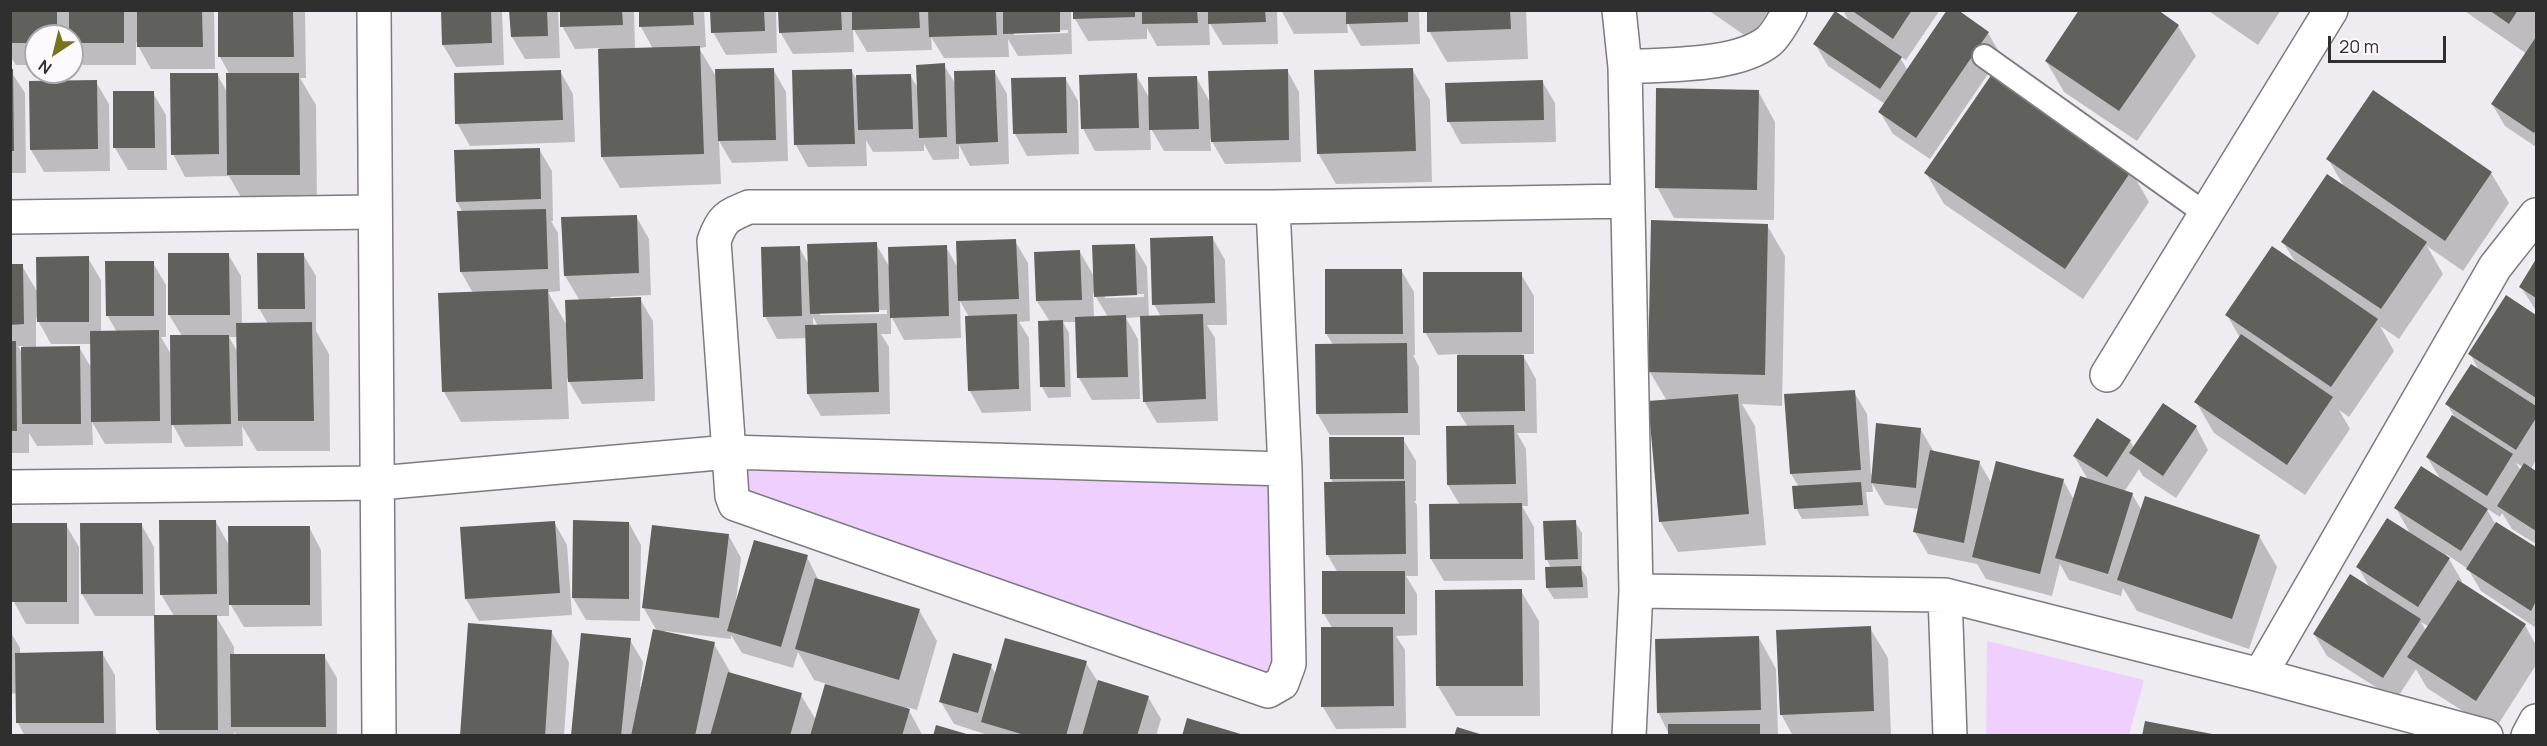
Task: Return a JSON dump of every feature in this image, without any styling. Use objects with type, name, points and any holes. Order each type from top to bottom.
[{"type":"street","points":[[374,10],[379,735]]},
{"type":"street","points":[[1619,10],[1626,67],[1636,591],[1629,735]]},
{"type":"street","points":[[1626,67],[1716,60],[1746,53],[1770,40],[1790,10]]},
{"type":"street","points":[[2107,375],[2331,10]]},
{"type":"street","points":[[1273,207],[1286,469],[1289,664],[1282,682],[1268,691],[735,504],[732,496],[714,241],[720,224],[729,215],[749,207],[1273,207],[1627,201]]},
{"type":"street","points":[[10,217],[374,212]]},
{"type":"street","points":[[2260,675],[2495,267],[2536,215]]},
{"type":"street","points":[[10,488],[379,483],[729,453],[1286,469]]},
{"type":"street","points":[[1636,591],[1945,595],[2486,735]]},
{"type":"street","points":[[1945,595],[1950,735]]},
{"type":"street","points":[[2528,735],[2536,721]]},
{"type":"lane","points":[[1984,56],[2206,214]]},
{"type":"shaded area","points":[[733,454],[1276,477],[1274,683],[735,492]]},
{"type":"shaded area","points":[[1987,641],[2144,680],[2129,735],[1986,735]]},
{"type":"building","points":[[10,10],[57,10],[57,24],[24,24],[24,43],[10,43]]},
{"type":"building","points":[[69,10],[124,10],[124,43],[84,43],[84,24],[69,24]]},
{"type":"building","points":[[137,10],[202,10],[203,47],[137,47]]},
{"type":"building","points":[[218,10],[293,10],[294,57],[218,57]]},
{"type":"building","points":[[441,10],[491,10],[492,43],[442,45]]},
{"type":"building","points":[[509,10],[547,10],[548,36],[511,37]]},
{"type":"building","points":[[560,10],[622,10],[623,25],[560,27]]},
{"type":"building","points":[[639,10],[693,10],[694,25],[639,27]]},
{"type":"building","points":[[710,10],[764,10],[765,31],[711,33]]},
{"type":"building","points":[[778,10],[841,10],[842,30],[779,33]]},
{"type":"building","points":[[852,10],[919,10],[920,28],[852,30]]},
{"type":"building","points":[[928,10],[996,10],[997,35],[929,37]]},
{"type":"building","points":[[1003,10],[1060,10],[1060,32],[1003,34]]},
{"type":"building","points":[[1073,10],[1135,10],[1135,17],[1073,19]]},
{"type":"building","points":[[1142,10],[1197,10],[1198,23],[1142,24]]},
{"type":"building","points":[[1208,10],[1265,10],[1266,22],[1208,24]]},
{"type":"building","points":[[1346,10],[1408,10],[1408,22],[1346,24]]},
{"type":"building","points":[[1427,10],[1510,10],[1511,29],[1427,32]]},
{"type":"building","points":[[1851,10],[1912,10],[1893,39]]},
{"type":"building","points":[[1947,10],[1958,10],[1989,32],[1916,138],[1878,112]]},
{"type":"building","points":[[2079,10],[2158,10],[2179,25],[2119,111],[2045,61]]},
{"type":"building","points":[[2489,10],[2518,10],[2509,24]]},
{"type":"building","points":[[1835,11],[1902,57],[1880,89],[1813,44]]},
{"type":"building","points":[[2536,37],[2536,130],[2534,133],[2491,104]]},
{"type":"building","points":[[700,46],[704,154],[601,157],[598,49]]},
{"type":"building","points":[[945,63],[947,137],[919,138],[916,65]]},
{"type":"building","points":[[774,68],[776,140],[718,141],[715,69]]},
{"type":"building","points":[[1413,68],[1416,151],[1317,154],[1314,70]]},
{"type":"building","points":[[10,69],[13,69],[14,151],[10,151]]},
{"type":"building","points":[[852,69],[855,144],[794,145],[792,70]]},
{"type":"building","points":[[1288,69],[1289,140],[1211,142],[1208,71]]},
{"type":"building","points":[[561,70],[563,120],[455,124],[454,73]]},
{"type":"building","points":[[995,70],[998,142],[956,144],[954,71]]},
{"type":"building","points":[[170,73],[218,73],[219,154],[171,155]]},
{"type":"building","points":[[226,73],[299,73],[300,175],[227,175]]},
{"type":"building","points":[[1137,73],[1139,128],[1081,129],[1079,75]]},
{"type":"building","points":[[911,74],[913,129],[858,130],[856,75]]},
{"type":"building","points":[[1992,74],[2132,170],[2065,269],[1924,173]]},
{"type":"building","points":[[1197,76],[1199,129],[1149,130],[1148,77]]},
{"type":"building","points":[[1066,77],[1067,133],[1013,134],[1011,78]]},
{"type":"building","points":[[84,80],[97,80],[98,149],[30,150],[29,84],[84,84]]},
{"type":"building","points":[[1543,80],[1544,120],[1447,122],[1445,83]]},
{"type":"building","points":[[1656,88],[1759,90],[1757,190],[1655,188]]},
{"type":"building","points":[[2373,90],[2492,172],[2445,241],[2326,159]]},
{"type":"building","points":[[113,91],[154,91],[155,148],[113,148]]},
{"type":"building","points":[[540,148],[541,199],[456,202],[454,150]]},
{"type":"building","points":[[2327,174],[2427,242],[2381,309],[2281,242]]},
{"type":"building","points":[[546,209],[548,269],[460,272],[457,211]]},
{"type":"building","points":[[637,215],[639,273],[564,276],[561,217]]},
{"type":"building","points":[[1651,220],[1768,224],[1765,375],[1648,372]]},
{"type":"building","points":[[1213,236],[1215,303],[1152,305],[1150,238]]},
{"type":"building","points":[[1016,239],[1019,299],[958,301],[956,241]]},
{"type":"building","points":[[877,242],[879,312],[810,314],[807,244]]},
{"type":"building","points":[[1135,244],[1137,295],[1094,297],[1092,245]]},
{"type":"building","points":[[947,245],[949,316],[890,318],[888,247]]},
{"type":"building","points":[[800,246],[802,316],[763,317],[761,247]]},
{"type":"building","points":[[2272,246],[2378,319],[2331,387],[2225,315]]},
{"type":"building","points":[[1080,250],[1082,300],[1036,301],[1034,252]]},
{"type":"building","points":[[168,253],[229,253],[230,315],[168,315]]},
{"type":"building","points":[[257,253],[304,253],[305,309],[258,309]]},
{"type":"building","points":[[89,256],[89,322],[37,322],[36,257]]},
{"type":"building","points":[[2536,259],[2536,298],[2519,287]]},
{"type":"building","points":[[105,261],[154,261],[154,316],[106,316]]},
{"type":"building","points":[[10,264],[23,264],[24,324],[10,325]]},
{"type":"building","points":[[1325,269],[1402,269],[1403,334],[1325,334]]},
{"type":"building","points":[[1423,272],[1522,272],[1522,332],[1423,333]]},
{"type":"building","points":[[548,289],[552,389],[442,392],[438,293]]},
{"type":"building","points":[[2506,295],[2536,315],[2536,398],[2468,354]]},
{"type":"building","points":[[641,297],[643,379],[568,382],[565,300]]},
{"type":"building","points":[[1017,314],[1019,389],[968,391],[965,316]]},
{"type":"building","points":[[1203,314],[1206,399],[1143,402],[1140,316]]},
{"type":"building","points":[[1126,315],[1128,377],[1077,378],[1075,317]]},
{"type":"building","points":[[1063,320],[1065,387],[1040,387],[1038,321]]},
{"type":"building","points":[[312,322],[314,421],[238,421],[236,323]]},
{"type":"building","points":[[877,323],[879,392],[807,394],[805,325]]},
{"type":"building","points":[[159,330],[160,421],[91,422],[90,331]]},
{"type":"building","points":[[2241,334],[2333,397],[2287,465],[2194,402]]},
{"type":"building","points":[[170,335],[229,335],[231,424],[171,425]]},
{"type":"building","points":[[10,341],[16,341],[17,431],[10,431]]},
{"type":"building","points":[[1407,343],[1408,413],[1316,414],[1315,344]]},
{"type":"building","points":[[80,346],[81,424],[22,424],[21,347]]},
{"type":"building","points":[[1457,355],[1524,355],[1525,411],[1457,412]]},
{"type":"building","points":[[2471,364],[2536,406],[2536,418],[2516,450],[2445,404]]},
{"type":"building","points":[[1855,390],[1861,470],[1790,474],[1784,394]]},
{"type":"building","points":[[1738,394],[1749,514],[1659,522],[1648,401]]},
{"type":"building","points":[[2163,403],[2197,426],[2163,476],[2129,453]]},
{"type":"building","points":[[2452,415],[2513,454],[2487,496],[2426,457]]},
{"type":"building","points":[[2097,418],[2131,440],[2107,477],[2073,456]]},
{"type":"building","points":[[1876,423],[1921,428],[1916,488],[1871,483]]},
{"type":"building","points":[[1514,425],[1516,484],[1447,485],[1446,426]]},
{"type":"building","points":[[1329,437],[1404,437],[1404,479],[1330,479]]},
{"type":"building","points":[[1930,450],[1980,461],[1964,543],[1913,532]]},
{"type":"building","points":[[1996,461],[2064,479],[2040,574],[1972,557]]},
{"type":"building","points":[[2524,463],[2536,471],[2536,531],[2497,506]]},
{"type":"building","points":[[2421,466],[2488,509],[2461,551],[2394,508]]},
{"type":"building","points":[[2080,476],[2133,493],[2108,574],[2055,558]]},
{"type":"building","points":[[1405,481],[1406,554],[1326,555],[1324,482]]},
{"type":"building","points":[[1861,482],[1863,505],[1794,509],[1792,486]]},
{"type":"building","points":[[2145,496],[2260,535],[2232,619],[2117,580]]},
{"type":"building","points":[[1522,503],[1523,559],[1430,559],[1429,504]]},
{"type":"building","points":[[2387,518],[2450,558],[2418,607],[2356,567]]},
{"type":"building","points":[[159,520],[216,520],[217,594],[160,595]]},
{"type":"building","points":[[573,520],[629,522],[629,599],[572,598]]},
{"type":"building","points":[[1576,520],[1578,559],[1545,560],[1543,521]]},
{"type":"building","points":[[555,521],[560,593],[465,599],[460,527]]},
{"type":"building","points":[[2496,522],[2536,547],[2536,601],[2531,611],[2466,569]]},
{"type":"building","points":[[11,523],[67,523],[67,602],[12,602]]},
{"type":"building","points":[[80,523],[142,523],[143,594],[81,594]]},
{"type":"building","points":[[652,525],[729,534],[719,618],[642,608]]},
{"type":"building","points":[[228,526],[310,526],[310,605],[229,605]]},
{"type":"building","points":[[754,540],[808,555],[781,647],[727,631]]},
{"type":"building","points":[[1581,566],[1583,587],[1546,588],[1545,567]]},
{"type":"building","points":[[1322,571],[1405,571],[1405,614],[1322,614]]},
{"type":"building","points":[[2350,574],[2421,619],[2383,678],[2313,634]]},
{"type":"building","points":[[815,578],[920,609],[899,680],[795,649]]},
{"type":"building","points":[[2458,580],[2526,624],[2476,701],[2407,657]]},
{"type":"building","points":[[1522,589],[1523,686],[1436,686],[1435,590]]},
{"type":"building","points":[[154,615],[217,615],[218,730],[156,730]]},
{"type":"building","points":[[468,623],[552,630],[545,736],[460,736]]},
{"type":"building","points":[[1871,626],[1874,711],[1780,715],[1776,630]]},
{"type":"building","points":[[1321,627],[1393,627],[1394,706],[1321,707]]},
{"type":"building","points":[[653,629],[715,642],[695,736],[631,736]]},
{"type":"building","points":[[581,633],[631,638],[621,736],[571,735]]},
{"type":"building","points":[[1759,636],[1761,710],[1657,713],[1655,639]]},
{"type":"building","points":[[1005,638],[1087,661],[1066,736],[1028,736],[981,722]]},
{"type":"building","points":[[103,651],[104,723],[16,723],[15,653]]},
{"type":"building","points":[[953,653],[992,664],[978,713],[939,702]]},
{"type":"building","points":[[230,654],[325,654],[326,727],[231,727]]},
{"type":"building","points":[[728,672],[802,693],[790,736],[710,736]]},
{"type":"building","points":[[1098,680],[1149,696],[1137,736],[1082,736]]},
{"type":"building","points":[[825,684],[910,709],[902,736],[810,736]]},
{"type":"building","points":[[1187,718],[1244,735],[1244,736],[1182,736]]},
{"type":"building","points":[[2145,721],[2212,734],[2212,736],[2142,736]]},
{"type":"building","points":[[1668,724],[1760,724],[1760,736],[1668,736]]},
{"type":"building","points":[[936,725],[970,735],[970,736],[933,736]]},
{"type":"building","points":[[1457,727],[1483,735],[1483,736],[1454,736]]}]
